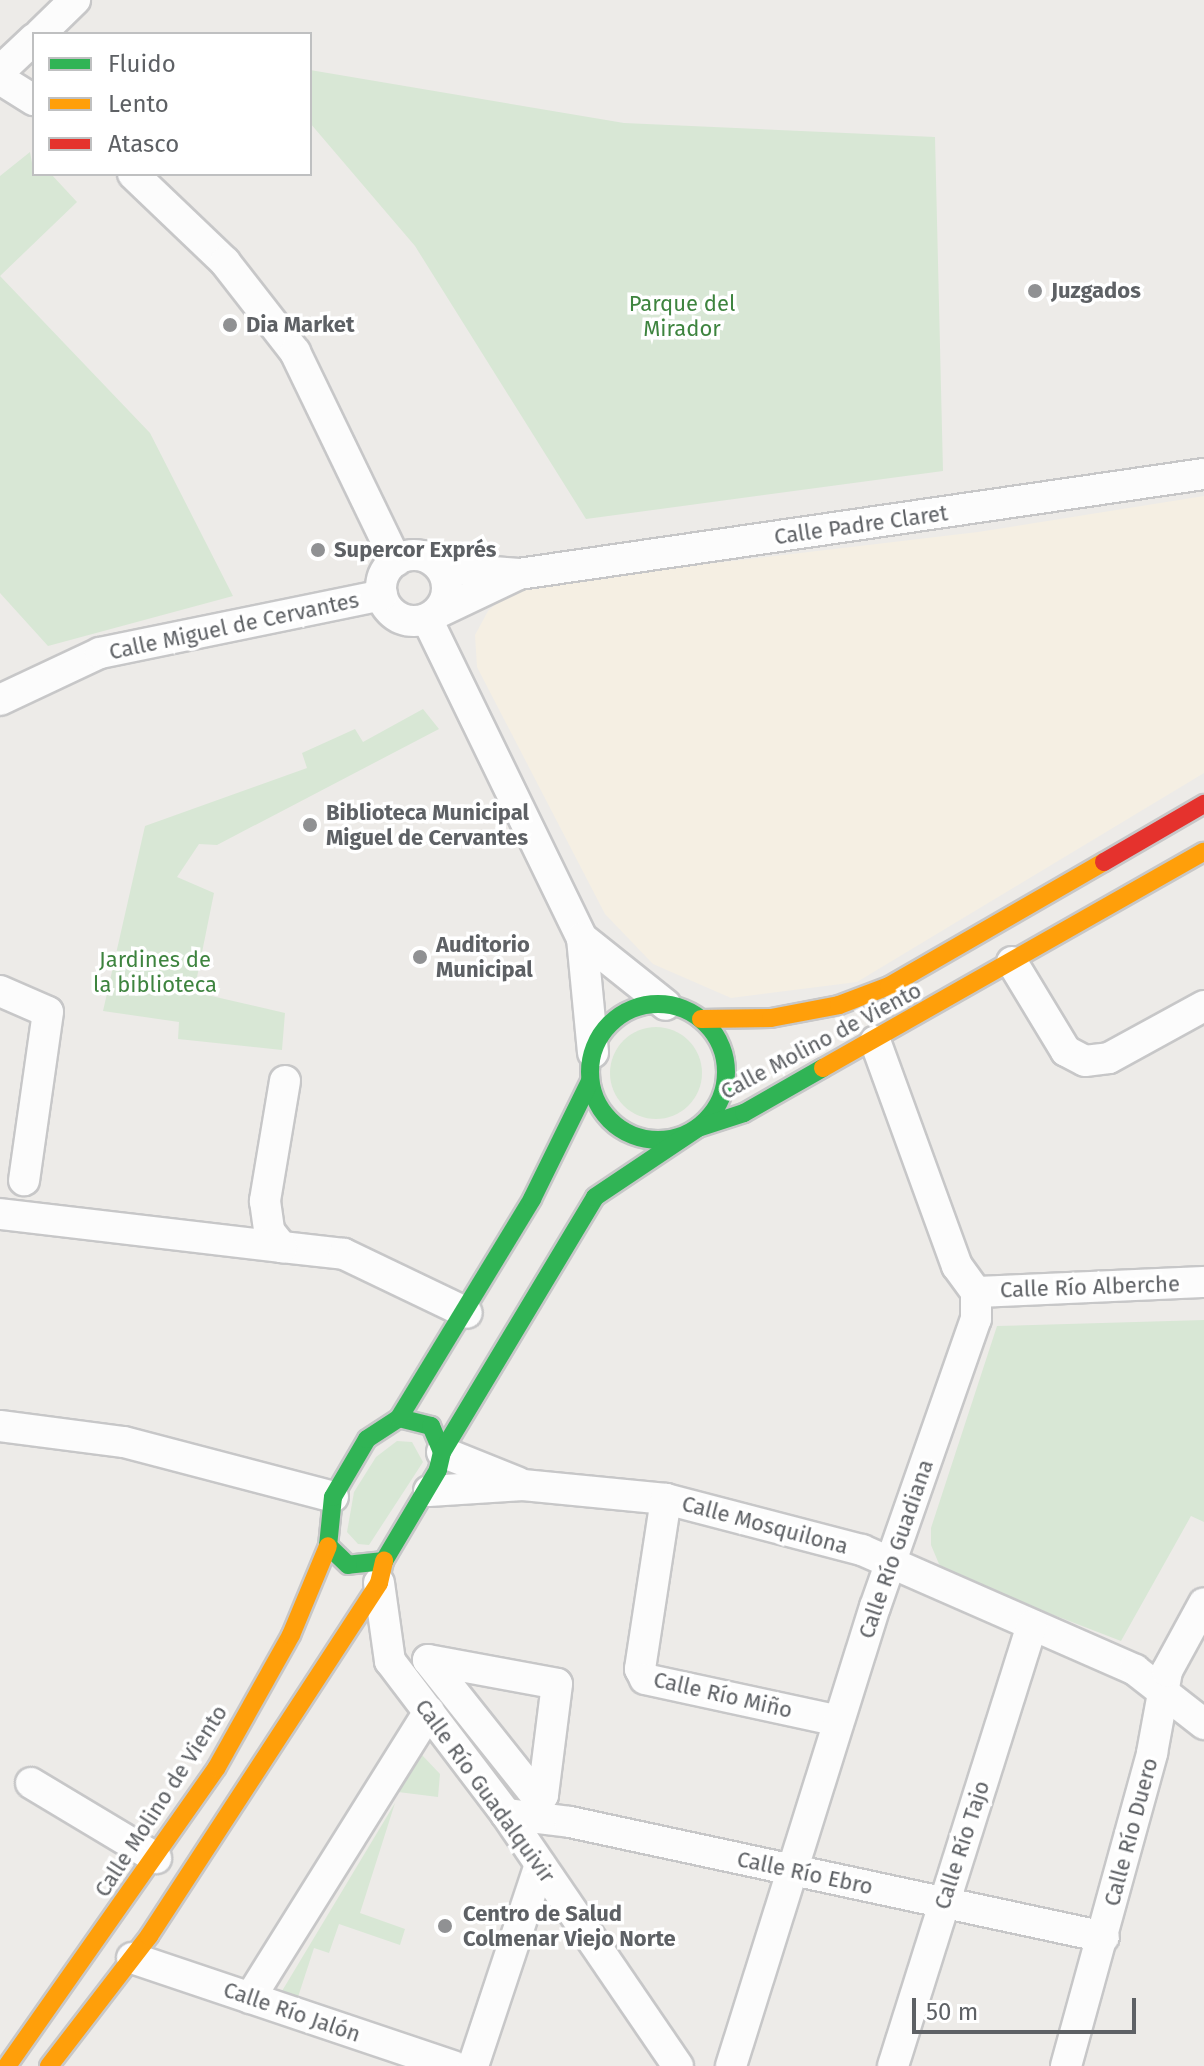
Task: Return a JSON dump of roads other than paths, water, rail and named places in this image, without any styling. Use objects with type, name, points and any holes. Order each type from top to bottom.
[{"type":"main road","name":"Calle Molino de Viento","points":[[701,1019],[771,1018],[839,1005],[889,986],[1204,804]]},
{"type":"main road","name":"Calle Molino de Viento","points":[[382,1572],[429,1491],[442,1452],[595,1197],[698,1128],[744,1113],[1204,852]]},
{"type":"main road","points":[[333,1497],[367,1439],[399,1418],[467,1313],[532,1199],[592,1066],[601,1035],[629,1011],[666,1005],[701,1019],[713,1032],[726,1065],[721,1100],[698,1128],[661,1141],[622,1130],[596,1100],[592,1066]]},
{"type":"main road","points":[[399,1418],[423,1420],[438,1436],[442,1452]]},
{"type":"main road","name":"Calle Molino de Viento","points":[[7,2066],[217,1767],[291,1635],[328,1546],[333,1497]]},
{"type":"main road","points":[[57,2064],[132,1958],[382,1572],[348,1565],[328,1546]]},
{"type":"street","points":[[42,32],[75,0]]},
{"type":"street","points":[[0,71],[32,41]]},
{"type":"street","points":[[0,79],[32,99]]},
{"type":"street","points":[[135,176],[225,262],[295,352],[396,561]]},
{"type":"street","name":"Calle Padre Claret","points":[[441,568],[519,574],[1204,474]]},
{"type":"street","points":[[411,555],[441,568],[447,591],[432,616],[399,618],[382,595],[382,582],[396,561],[411,555]]},
{"type":"street","name":"Calle Padre Claret","points":[[432,616],[519,574]]},
{"type":"street","name":"Calle Miguel de Cervantes","points":[[0,700],[100,653],[382,595]]},
{"type":"street","points":[[432,616],[582,938],[592,1066]]},
{"type":"street","points":[[582,938],[666,1005]]},
{"type":"street","points":[[1012,962],[1066,1051],[1085,1061],[1109,1058],[1204,1006]]},
{"type":"street","points":[[0,991],[48,1012],[24,1180]]},
{"type":"street","points":[[875,1041],[957,1266],[976,1292]]},
{"type":"street","points":[[282,1247],[269,1231],[265,1201],[285,1081]]},
{"type":"street","points":[[0,1214],[344,1254],[467,1313]]},
{"type":"street","name":"Calle Río Alberche","points":[[976,1292],[1204,1282]]},
{"type":"street","name":"Calle Río Guadiana","points":[[731,2066],[839,1721],[976,1319],[976,1292]]},
{"type":"street","points":[[0,1426],[124,1442],[333,1497]]},
{"type":"street","name":"Calle Mosquilona","points":[[442,1452],[523,1485]]},
{"type":"street","name":"Calle Mosquilona","points":[[429,1491],[523,1485],[666,1499],[862,1550],[1135,1670],[1165,1698],[1204,1724]]},
{"type":"street","name":"Calle Río Miño","points":[[666,1499],[640,1669],[645,1679],[839,1721]]},
{"type":"street","name":"Calle Río Guadalquivir","points":[[382,1572],[390,1661],[506,1814],[665,2059]]},
{"type":"street","name":"Calle Río Duero","points":[[1066,2066],[1104,1937],[1165,1698],[1167,1671],[1204,1603]]},
{"type":"street","name":"Calle Río Tajo","points":[[893,2066],[1032,1625]]},
{"type":"street","points":[[428,1660],[543,1681],[557,1684],[543,1795],[537,1797],[428,1660]]},
{"type":"street","points":[[250,1998],[429,1711]]},
{"type":"street","points":[[31,1783],[156,1858]]},
{"type":"street","name":"Calle Río Ebro","points":[[506,1814],[570,1822],[1104,1937]]},
{"type":"street","points":[[473,2066],[540,1865]]},
{"type":"street","name":"Calle Río Jalón","points":[[132,1958],[453,2066]]},
{"type":"place","name":"Juzgados","points":[[1035,291]]},
{"type":"place","name":"Dia Market","points":[[230,325]]},
{"type":"place","name":"Supercor Exprés","points":[[318,550]]},
{"type":"place","name":"Biblioteca Municipal Miguel de Cervantes","points":[[310,825]]},
{"type":"place","name":"Auditorio Municipal","points":[[420,957]]},
{"type":"place","name":"Centro de Salud Colmenar Viejo Norte","points":[[445,1926]]},
{"type":"park label","name":"Parque del Mirador","points":[[682,316]]},
{"type":"park label","name":"Jardines de la biblioteca","points":[[155,972]]}]
